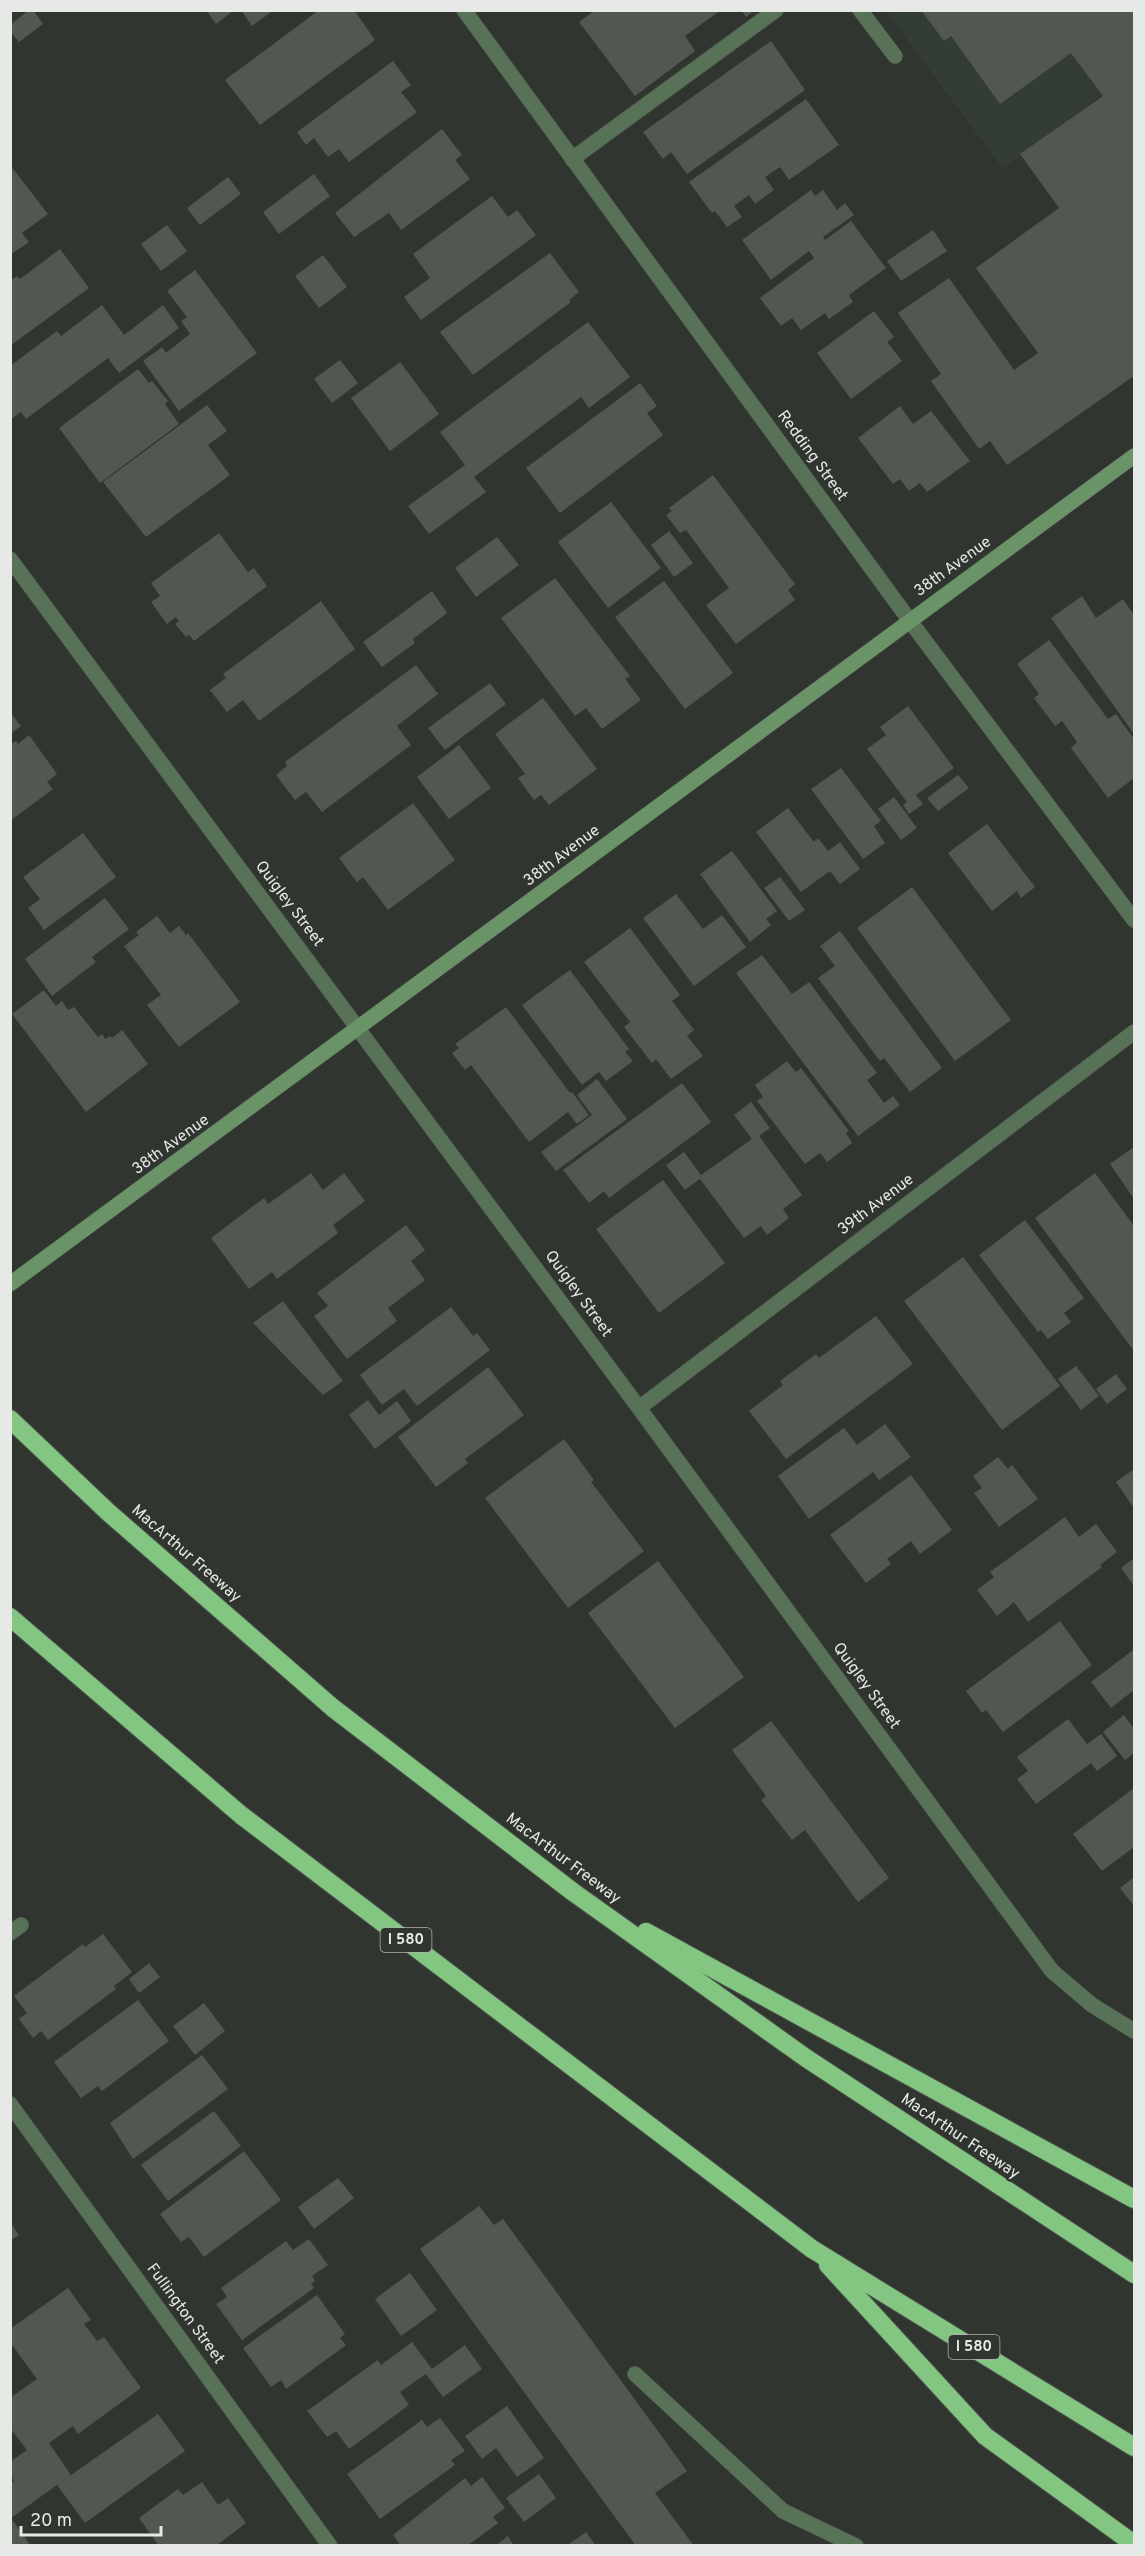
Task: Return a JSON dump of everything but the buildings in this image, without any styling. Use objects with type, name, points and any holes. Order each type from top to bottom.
[{"type":"highway","name":"MacArthur Freeway","points":[[10,1419],[108,1512],[333,1708],[573,1892],[806,2058],[1134,2274]]},
{"type":"highway","name":"I 580","points":[[10,1617],[241,1815],[813,2249],[1134,2447]]},
{"type":"highway","points":[[573,1892],[1134,2199]]},
{"type":"highway","points":[[813,2249],[985,2436],[1134,2544]]},
{"type":"street","name":"Redding Street","points":[[464,10],[910,621],[1134,920]]},
{"type":"street","points":[[572,159],[776,10]]},
{"type":"street","points":[[860,10],[895,56]]},
{"type":"street","name":"38th Avenue","points":[[10,1284],[360,1029],[1134,456]]},
{"type":"street","name":"Quigley Street","points":[[10,559],[360,1029],[1052,1971],[1092,2005],[1134,2031]]},
{"type":"street","name":"39th Avenue","points":[[639,1408],[1134,1032]]},
{"type":"street","name":"Fullington Street","points":[[10,2104],[330,2546]]},
{"type":"street","points":[[635,2374],[783,2511],[856,2546]]},
{"type":"shaded area","points":[[886,11],[1134,11],[1134,71],[1003,169]]}]
